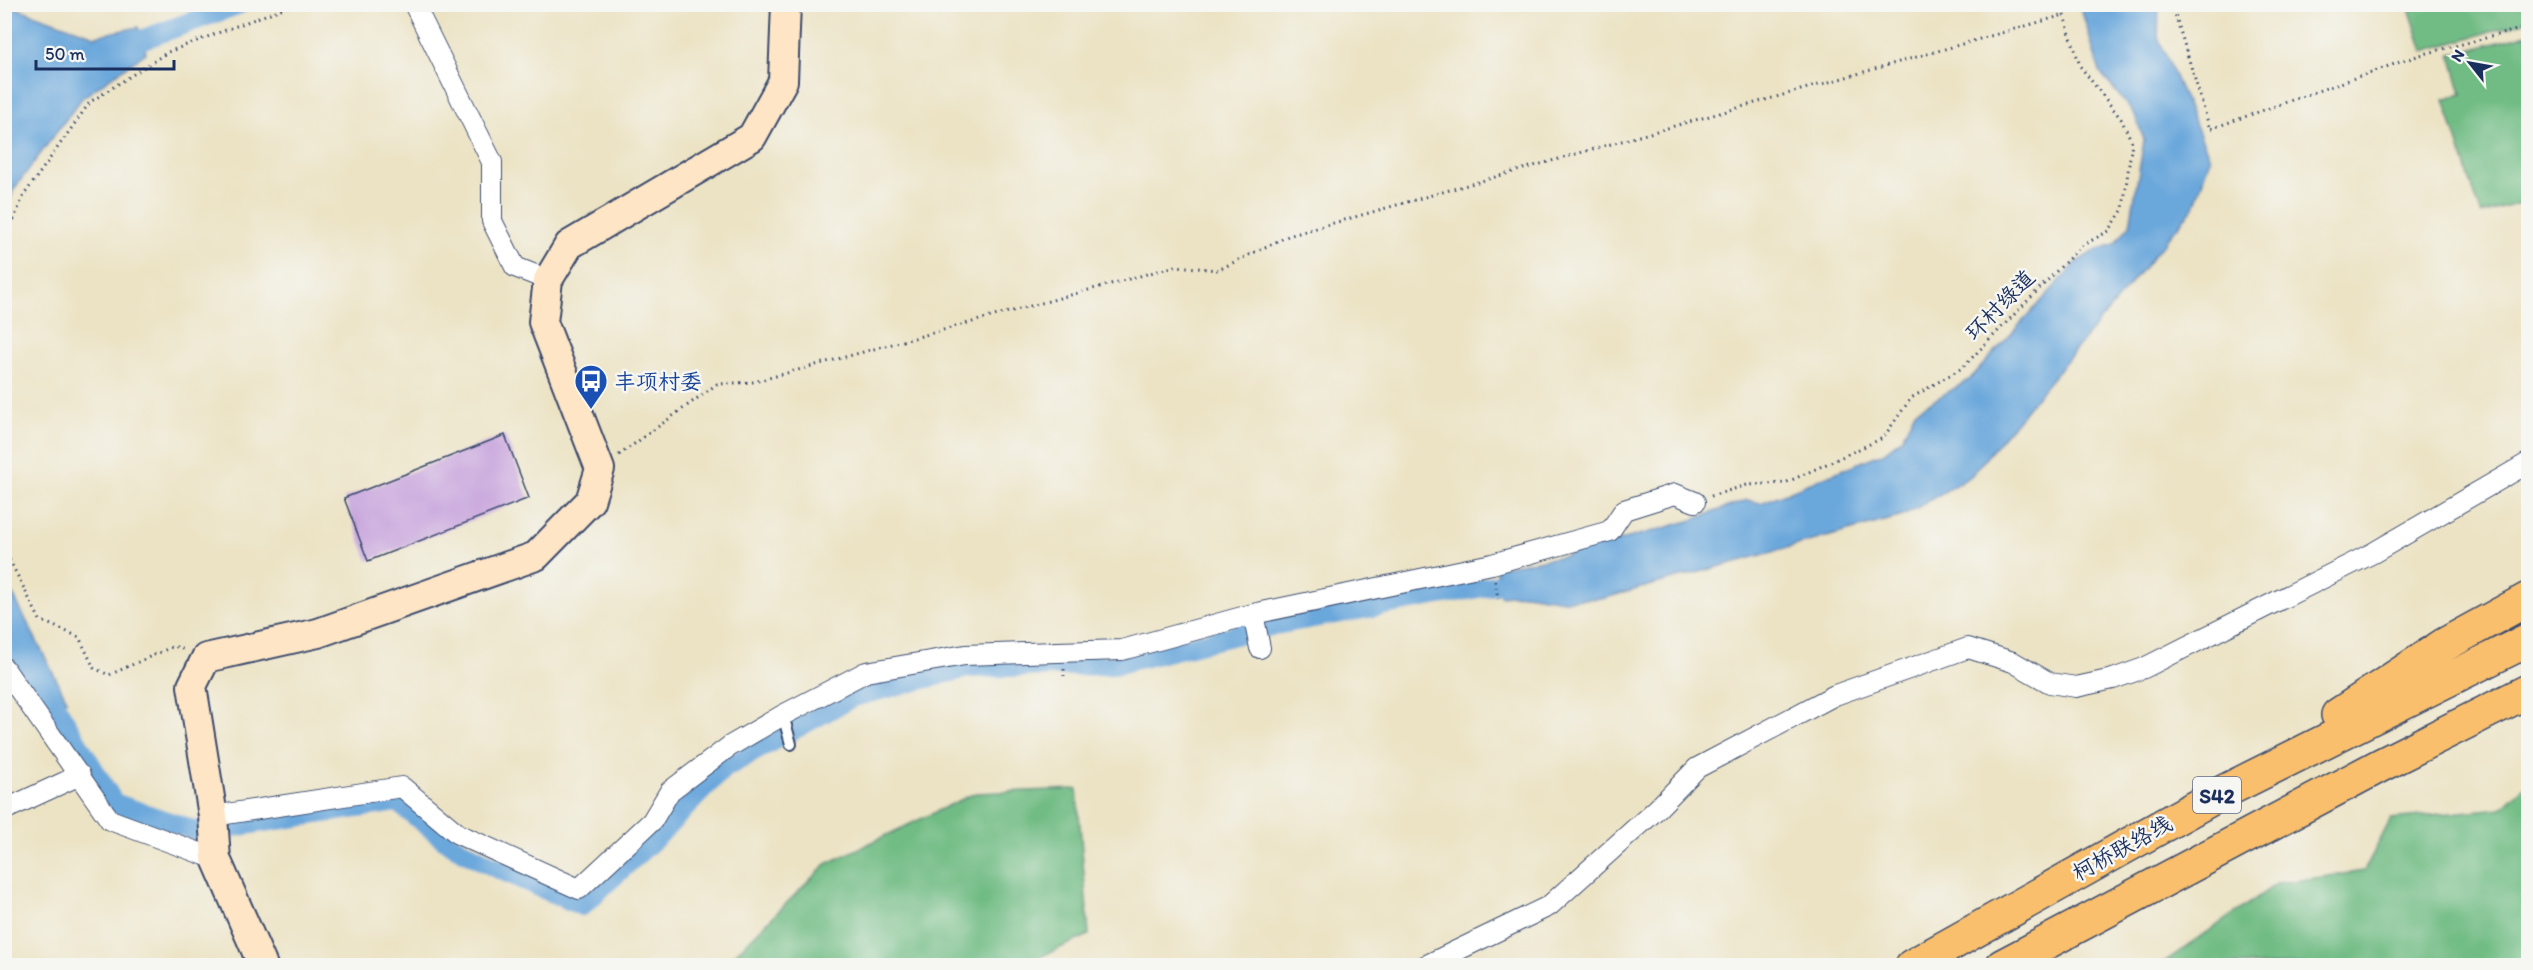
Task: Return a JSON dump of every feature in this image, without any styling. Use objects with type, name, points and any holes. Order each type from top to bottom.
[{"type":"highway","points":[[2221,793],[2444,645],[2529,599]]},
{"type":"highway","name":"柯桥联络线","points":[[1912,966],[2221,793],[2529,640]]},
{"type":"highway","name":"柯桥联络线","points":[[2002,966],[2381,765],[2529,691]]},
{"type":"highway","points":[[2381,765],[2529,709]]},
{"type":"street","points":[[414,4],[492,162],[492,221],[515,267],[548,280]]},
{"type":"street","points":[[263,966],[216,860],[213,816],[192,686],[206,658],[318,633],[536,556],[590,501],[600,469],[543,322],[548,280],[569,246],[752,137],[783,81],[786,4]]},
{"type":"street","points":[[1425,966],[1548,906],[1657,809],[1697,768],[1835,695],[1968,648],[2013,662],[2050,683],[2076,687],[2113,679],[2144,668],[2373,553],[2529,463]]},
{"type":"street","points":[[213,816],[402,787],[458,834],[579,889],[652,821],[669,791],[730,747],[783,715],[866,672],[965,655],[1122,650],[1257,630],[1610,531],[1624,510],[1675,494],[1695,501]]},
{"type":"street","points":[[4,668],[110,819],[216,860]]},
{"type":"street","points":[[4,810],[80,776]]},
{"type":"lane","points":[[783,715],[791,744]]},
{"type":"path","points":[[4,242],[24,195],[90,102],[168,52],[294,4]]},
{"type":"path","name":"环村绿道","points":[[1695,501],[1747,485],[1785,483],[1883,438],[1911,398],[1962,368],[2081,246],[2109,231],[2123,209],[2132,142],[2121,119],[2080,66],[2064,15],[2063,4]]},
{"type":"path","points":[[2172,4],[2210,129],[2420,55],[2529,27]]},
{"type":"path","points":[[600,469],[717,384],[754,382],[1176,266],[1218,270],[1288,236],[2064,15]]},
{"type":"path","points":[[4,549],[40,620],[79,637],[94,668],[109,675],[174,646],[206,658]]},
{"type":"green space","points":[[2408,5],[2528,5],[2528,21],[2423,51]]},
{"type":"green space","points":[[2528,34],[2528,201],[2481,214],[2444,100],[2462,94],[2451,55]]},
{"type":"green space","points":[[2528,783],[2528,965],[2160,965],[2278,883],[2364,871],[2391,819],[2501,808]]},
{"type":"green space","points":[[1077,789],[1089,935],[1022,965],[724,965],[826,864],[975,793]]},
{"type":"water","points":[[5,4],[95,36],[138,27],[146,53],[82,98],[14,189],[5,214]]},
{"type":"water","points":[[2080,5],[2159,5],[2158,37],[2210,158],[2194,207],[1971,476],[1903,516],[1605,598],[1564,600],[1525,594],[1500,596],[1496,568],[1564,556],[1689,521],[1747,500],[1761,503],[1883,453],[1902,438],[1915,411],[1969,380],[2077,262],[2096,250],[2115,244],[2130,225],[2144,140],[2135,115],[2100,72]]},
{"type":"water","points":[[4,577],[67,700],[39,710],[5,661]]},
{"type":"building","points":[[505,435],[529,498],[368,561],[344,498]]},
{"type":"waterway","points":[[119,48],[240,4]]},
{"type":"waterway","points":[[42,683],[114,803],[199,832],[397,802],[450,844],[492,866],[582,906],[660,834],[723,769],[853,697],[967,668],[1114,665],[1275,625],[1523,580]]},
{"type":"place","name":"丰项村委","points":[[591,410]]}]
